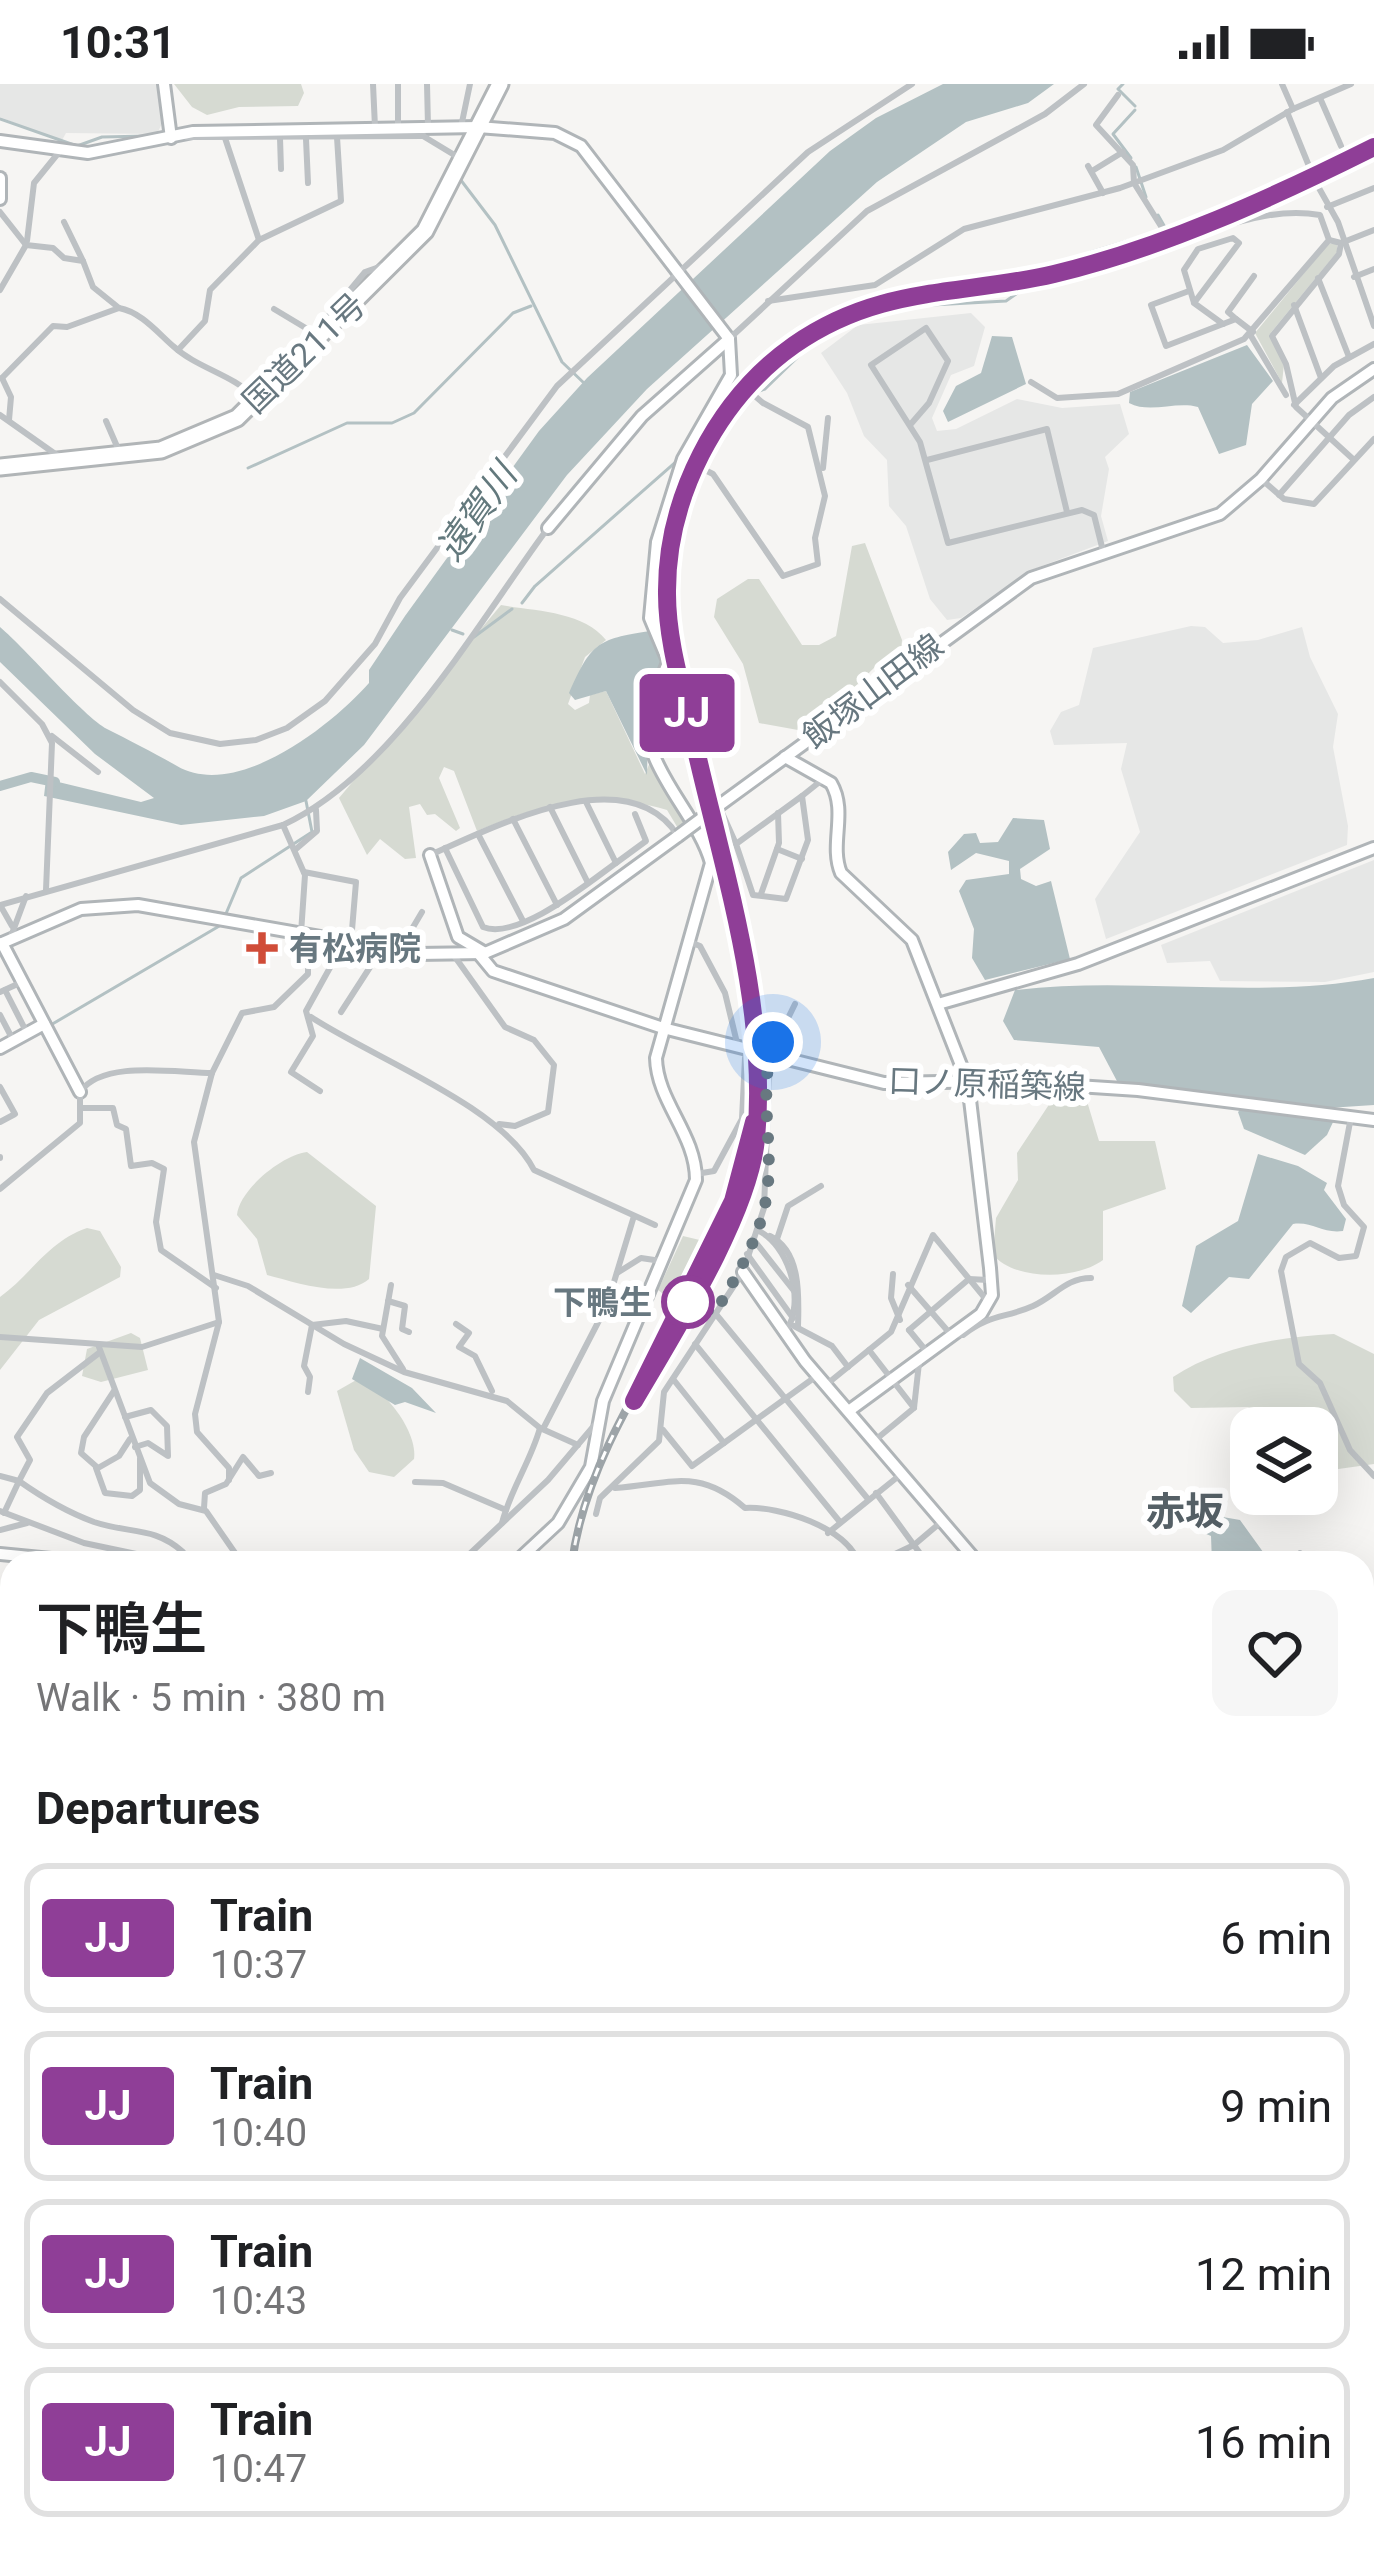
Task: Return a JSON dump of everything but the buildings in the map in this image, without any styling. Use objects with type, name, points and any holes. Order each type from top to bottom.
[{"type":"highway","name":"国道211号","points":[[0,467],[121,457],[198,439],[237,418],[397,262],[443,203],[463,160],[470,127],[500,84]]},
{"type":"street","points":[[164,84],[175,137]]},
{"type":"street","points":[[374,84],[375,130]]},
{"type":"street","points":[[398,84],[398,130]]},
{"type":"street","points":[[424,132],[427,84]]},
{"type":"street","points":[[470,84],[470,127]]},
{"type":"street","points":[[0,599],[133,710],[170,733],[220,744],[287,728],[325,701],[375,644],[400,598],[556,386],[679,278],[836,129],[912,84]]},
{"type":"street","points":[[0,1189],[76,1127],[83,1108],[80,1091],[4,943],[0,905],[283,825],[316,810],[402,724],[548,528],[642,416],[889,196],[1045,114],[1084,84]]},
{"type":"street","points":[[1282,84],[1311,171]]},
{"type":"street","points":[[768,301],[855,291],[891,277],[964,229],[1137,182],[1235,145],[1290,111],[1351,84]]},
{"type":"street","points":[[1118,94],[1096,125],[1133,165],[1137,182],[1172,240],[1259,215],[1321,216]]},
{"type":"street","points":[[1320,98],[1341,146]]},
{"type":"street","points":[[175,137],[337,137],[470,127],[555,133],[577,142],[728,337],[730,374],[683,459],[662,520],[650,618],[668,662],[646,713],[669,788],[711,863],[663,1028],[657,1073],[691,1143],[696,1174],[692,1200],[607,1390],[598,1448],[576,1497],[526,1551]]},
{"type":"street","points":[[0,141],[60,151],[111,152],[175,137],[398,130],[424,132],[463,160]]},
{"type":"street","points":[[178,350],[205,321],[210,290],[259,240],[341,201],[337,137]]},
{"type":"street","points":[[225,138],[259,240]]},
{"type":"street","points":[[280,138],[280,169]]},
{"type":"street","points":[[306,138],[308,183]]},
{"type":"street","points":[[0,290],[27,243],[34,183],[60,151]]},
{"type":"street","points":[[1103,193],[1090,168],[1123,152]]},
{"type":"street","points":[[0,178],[0,199]]},
{"type":"street","points":[[1315,181],[1337,222],[1374,326]]},
{"type":"street","points":[[1329,239],[1321,216],[1326,207],[1374,188]]},
{"type":"street","points":[[0,212],[27,243],[53,248],[64,258],[83,262]]},
{"type":"street","points":[[64,222],[93,287],[119,308],[131,310],[178,350],[229,376],[258,400]]},
{"type":"street","points":[[1296,407],[1286,364],[1271,336],[1341,243],[1374,230]]},
{"type":"street","points":[[1194,303],[1239,243],[1233,238],[1198,249],[1184,263],[1194,303],[1223,324]]},
{"type":"street","points":[[1329,239],[1341,243]]},
{"type":"street","points":[[1031,382],[1057,398],[1118,394],[1252,334],[1329,239]]},
{"type":"street","points":[[308,350],[314,333],[365,272],[397,262]]},
{"type":"street","points":[[1354,277],[1374,269]]},
{"type":"street","points":[[1254,276],[1228,313],[1252,334],[1296,407],[1354,460]]},
{"type":"street","points":[[1318,278],[1349,357]]},
{"type":"street","points":[[1189,291],[1151,305],[1166,346],[1236,319]]},
{"type":"street","points":[[1294,305],[1321,378]]},
{"type":"street","points":[[9,420],[11,398],[1,377],[53,326],[67,327],[119,308]]},
{"type":"street","points":[[274,309],[314,333]]},
{"type":"street","points":[[910,424],[929,403],[948,361],[926,328],[871,365],[910,424],[927,460],[948,543],[1088,510],[1094,515],[1103,551]]},
{"type":"street","points":[[1296,407],[1321,378],[1374,344]]},
{"type":"street","name":"飯塚山田線","points":[[4,943],[81,909],[111,905],[455,957],[482,953],[564,919],[993,602],[1047,569],[1198,526],[1261,479],[1310,421],[1348,385],[1374,370]]},
{"type":"street","points":[[683,459],[713,474],[782,576],[819,560],[815,538],[825,496],[805,422],[750,393],[730,374]]},
{"type":"street","points":[[1280,495],[1330,437],[1374,397]]},
{"type":"street","points":[[0,415],[63,461]]},
{"type":"street","points":[[822,472],[828,418]]},
{"type":"street","points":[[106,421],[121,457]]},
{"type":"street","points":[[927,460],[1047,429],[1066,512]]},
{"type":"street","points":[[1261,479],[1280,495],[1314,504],[1374,439]]},
{"type":"street","points":[[0,682],[49,734],[98,772]]},
{"type":"street","points":[[46,890],[49,734]]},
{"type":"street","points":[[785,757],[824,778],[837,793],[836,860],[841,872],[912,940],[938,1004],[968,1083],[991,1279],[989,1303],[924,1359],[890,1378],[850,1410]]},
{"type":"street","points":[[736,844],[824,778]]},
{"type":"street","points":[[718,807],[753,895],[786,899],[809,830],[802,796]]},
{"type":"street","points":[[586,802],[616,863]]},
{"type":"street","points":[[482,953],[458,937],[430,855],[513,819],[586,802],[653,809],[666,817],[678,836]]},
{"type":"street","points":[[550,807],[588,884]]},
{"type":"street","points":[[293,846],[317,831],[316,810]]},
{"type":"street","points":[[761,894],[778,849],[778,813]]},
{"type":"street","points":[[445,848],[483,927],[492,931],[557,905],[646,841],[635,814]]},
{"type":"street","points":[[513,819],[557,905]]},
{"type":"street","points":[[230,1480],[229,1468],[205,1445],[196,1425],[219,1322],[194,1142],[212,1073],[242,1012],[274,1007],[303,984],[310,963],[301,933],[304,872],[283,825]]},
{"type":"street","points":[[478,834],[523,922]]},
{"type":"street","points":[[938,1004],[1078,964],[1374,848]]},
{"type":"street","points":[[778,849],[802,859]]},
{"type":"street","points":[[304,872],[356,882],[351,942]]},
{"type":"street","points":[[4,943],[26,896]]},
{"type":"street","points":[[341,1012],[374,961],[399,951],[422,912]]},
{"type":"street","points":[[334,939],[331,967],[306,1011],[311,1017],[496,1123],[527,1152],[534,1170],[655,1225]]},
{"type":"street","points":[[690,942],[700,946],[725,993],[741,1053],[740,1129],[714,1171],[696,1174]]},
{"type":"street","name":"口ノ原稲築線","points":[[482,953],[493,971],[663,1028],[741,1053],[770,1055],[884,1083],[1138,1090],[1374,1120]]},
{"type":"street","points":[[455,957],[505,1027],[534,1040],[554,1065],[548,1112],[515,1126],[496,1123]]},
{"type":"street","points":[[22,982],[3,991],[27,1033]]},
{"type":"street","points":[[596,1514],[600,1498],[659,1441],[664,1393],[743,1272],[759,1234],[768,1187],[764,1107],[770,1055],[795,1004]]},
{"type":"street","points":[[0,1015],[14,1041]]},
{"type":"street","points":[[311,1017],[310,1044],[291,1075],[320,1091]]},
{"type":"street","points":[[0,1048],[44,1024]]},
{"type":"street","points":[[80,1091],[90,1081],[138,1069],[212,1073]]},
{"type":"street","points":[[0,1087],[15,1114],[0,1122]]},
{"type":"street","points":[[83,1108],[116,1110],[117,1125],[125,1129],[131,1166],[152,1163],[164,1169],[156,1222],[160,1250],[216,1288]]},
{"type":"street","points":[[1351,1117],[1338,1186],[1344,1205],[1364,1226],[1356,1256],[1339,1258],[1310,1243],[1294,1250],[1281,1271],[1300,1364],[1320,1383],[1350,1450],[1374,1476]]},
{"type":"street","points":[[792,1326],[797,1281],[777,1239],[788,1206],[820,1186]]},
{"type":"street","points":[[502,1524],[507,1495],[530,1465],[542,1428],[572,1380],[617,1274],[634,1216]]},
{"type":"street","points":[[759,1234],[777,1239]]},
{"type":"street","points":[[759,1234],[794,1291]]},
{"type":"street","points":[[759,1234],[784,1258],[794,1291],[792,1326]]},
{"type":"street","points":[[663,1430],[692,1466],[787,1398],[848,1367],[900,1319],[908,1286],[933,1235],[989,1303]]},
{"type":"street","points":[[747,1254],[822,1380],[967,1551]]},
{"type":"street","points":[[617,1274],[645,1256],[664,1262]]},
{"type":"street","points":[[743,1272],[792,1326],[832,1346],[848,1367]]},
{"type":"street","points":[[874,1442],[914,1408],[924,1359],[909,1330],[889,1307],[893,1274]]},
{"type":"street","points":[[214,1275],[248,1286],[404,1372],[498,1397],[542,1428],[578,1445]]},
{"type":"street","points":[[954,1335],[993,1315],[1034,1306],[1075,1278],[1091,1278]]},
{"type":"street","points":[[909,1330],[970,1279],[991,1279]]},
{"type":"street","points":[[391,1285],[382,1329],[385,1345],[404,1372]]},
{"type":"street","points":[[908,1286],[954,1335]]},
{"type":"street","points":[[388,1301],[405,1306],[402,1329],[410,1332]]},
{"type":"street","points":[[715,1313],[918,1551]]},
{"type":"street","points":[[312,1324],[346,1321],[382,1329]]},
{"type":"street","points":[[0,1337],[99,1350],[154,1345],[219,1322]]},
{"type":"street","points":[[308,1392],[310,1377],[304,1366],[312,1324]]},
{"type":"street","points":[[456,1324],[469,1333],[459,1347],[475,1356],[498,1397]]},
{"type":"street","points":[[695,1344],[840,1522]]},
{"type":"street","points":[[99,1350],[154,1489],[206,1511]]},
{"type":"street","points":[[99,1350],[32,1410],[17,1437],[30,1460],[2,1512],[85,1543],[123,1551]]},
{"type":"street","points":[[868,1350],[914,1408]]},
{"type":"street","points":[[673,1379],[724,1443]]},
{"type":"street","points":[[114,1390],[81,1442],[81,1453],[96,1468],[105,1493],[132,1496],[140,1490],[140,1459]]},
{"type":"street","points":[[125,1417],[151,1410],[167,1426],[168,1456],[148,1443],[135,1447]]},
{"type":"street","points":[[473,1551],[601,1418]]},
{"type":"street","points":[[96,1468],[119,1456],[131,1438]]},
{"type":"street","points":[[234,1551],[206,1511],[205,1493],[230,1480],[244,1456],[256,1474],[271,1473]]},
{"type":"street","points":[[828,1533],[900,1474]]},
{"type":"street","points":[[0,1476],[19,1481],[52,1504],[92,1521],[161,1534],[182,1551]]},
{"type":"street","points":[[615,1488],[668,1480],[710,1482],[745,1508],[768,1505],[789,1511],[845,1540],[852,1551]]},
{"type":"street","points":[[415,1481],[443,1483],[506,1510]]},
{"type":"street","points":[[0,1530],[30,1522]]},
{"type":"street","points":[[901,1551],[940,1523]]},
{"type":"shaded area","points":[[0,84],[161,84],[165,117],[157,134],[66,133],[61,142],[0,117]]},
{"type":"shaded area","points":[[174,84],[301,84],[304,93],[298,106],[239,107],[207,115],[192,107]]},
{"type":"shaded area","points":[[943,84],[1054,84],[1028,103],[966,122],[877,182],[647,389],[567,475],[364,745],[306,801],[264,816],[181,825],[44,796],[46,779],[141,802],[154,798],[95,754],[0,662],[0,627],[97,722],[177,766],[201,774],[227,774],[282,753],[332,718],[369,683],[369,670],[405,616],[539,431],[587,378],[830,151],[876,118]]},
{"type":"shaded area","points":[[1337,243],[1337,252],[1269,335],[1284,364],[1282,383],[1255,333],[1328,244]]},
{"type":"shaded area","points":[[971,313],[985,327],[974,366],[951,375],[932,418],[937,431],[956,429],[1017,399],[1062,408],[1120,404],[1129,434],[1105,457],[1109,469],[1101,516],[1108,541],[1034,569],[961,618],[947,620],[930,599],[906,526],[889,506],[887,460],[864,436],[847,393],[821,353],[858,325]]},
{"type":"shaded area","points":[[992,336],[1012,337],[1026,384],[948,422],[943,411],[956,386],[981,373]]},
{"type":"shaded area","points":[[1247,345],[1273,381],[1252,404],[1246,445],[1219,454],[1198,407],[1129,403],[1130,392]]},
{"type":"shaded area","points":[[865,543],[902,640],[901,651],[881,661],[809,732],[759,723],[743,664],[714,617],[717,599],[748,579],[759,579],[802,645],[819,645],[836,636],[852,546]]},
{"type":"shaded area","points":[[501,605],[572,618],[606,640],[585,657],[568,704],[575,710],[589,703],[590,695],[606,691],[645,774],[651,760],[686,824],[679,830],[667,810],[594,800],[525,813],[477,831],[454,771],[444,767],[439,778],[460,828],[456,831],[435,814],[427,815],[420,804],[409,807],[416,858],[405,859],[380,839],[367,855],[339,798]]},
{"type":"shaded area","points":[[1205,627],[1223,643],[1258,640],[1302,627],[1310,657],[1338,714],[1333,747],[1348,826],[1347,845],[1106,939],[1095,899],[1140,832],[1121,769],[1127,743],[1054,745],[1050,731],[1061,712],[1079,705],[1093,648]]},
{"type":"shaded area","points":[[650,631],[665,661],[649,690],[647,775],[606,691],[575,700],[569,693],[583,664],[598,647],[618,637]]},
{"type":"shaded area","points":[[1013,818],[1044,820],[1050,849],[1020,869],[1021,879],[1036,886],[1051,881],[1070,959],[985,980],[972,958],[974,929],[959,891],[966,880],[1009,874],[1009,861],[976,853],[951,870],[948,852],[964,834],[976,833],[980,843],[998,842]]},
{"type":"shaded area","points":[[1374,860],[1374,972],[1325,982],[1220,981],[1210,961],[1167,963],[1161,945]]},
{"type":"shaded area","points":[[1374,978],[1374,1105],[1328,1108],[1118,1083],[1099,1047],[1014,1040],[1003,1021],[1015,990],[1105,985],[1285,987]]},
{"type":"shaded area","points":[[1086,1098],[1099,1141],[1155,1141],[1166,1189],[1103,1211],[1103,1260],[1091,1267],[1046,1275],[1016,1270],[993,1255],[996,1218],[1018,1180],[1017,1153],[1052,1100]]},
{"type":"shaded area","points":[[1242,1108],[1334,1120],[1327,1135],[1305,1155],[1244,1129],[1238,1112]]},
{"type":"shaded area","points":[[307,1152],[376,1206],[369,1279],[359,1285],[320,1288],[267,1275],[257,1239],[237,1215],[245,1195],[263,1175]]},
{"type":"shaded area","points":[[1258,1154],[1298,1166],[1327,1183],[1324,1190],[1346,1219],[1343,1231],[1293,1224],[1249,1279],[1229,1277],[1191,1313],[1182,1306],[1196,1246],[1238,1221]]},
{"type":"shaded area","points":[[87,1228],[100,1231],[121,1267],[120,1277],[39,1320],[0,1370],[0,1297],[50,1250]]},
{"type":"shaded area","points":[[683,1236],[708,1242],[672,1314],[666,1296],[658,1290]]},
{"type":"shaded area","points":[[131,1333],[140,1338],[148,1370],[101,1382],[82,1376],[87,1349]]},
{"type":"shaded area","points":[[1334,1334],[1374,1354],[1374,1464],[1338,1469],[1338,1407],[1191,1408],[1174,1391],[1173,1377],[1191,1366],[1271,1341]]},
{"type":"shaded area","points":[[360,1358],[412,1388],[436,1413],[405,1402],[395,1405],[352,1379]]},
{"type":"shaded area","points":[[358,1379],[388,1401],[411,1436],[414,1459],[394,1477],[369,1472],[354,1450],[337,1391]]},
{"type":"shaded area","points":[[1194,1512],[1240,1520],[1262,1551],[1212,1551],[1211,1536],[1199,1531]]},
{"type":"waterway","points":[[1123,84],[1118,89],[1135,106]]},
{"type":"waterway","points":[[1131,158],[1113,134],[1135,110]]},
{"type":"waterway","points":[[0,119],[77,146],[102,137],[147,136]]},
{"type":"waterway","points":[[1136,167],[1146,197]]},
{"type":"waterway","points":[[460,179],[495,225],[562,362],[585,384]]},
{"type":"waterway","points":[[1090,261],[1091,252],[1166,229],[1158,215]]},
{"type":"waterway","points":[[817,339],[895,307],[1006,301],[1029,285],[1090,264]]},
{"type":"waterway","points":[[248,468],[347,423],[392,423],[414,413],[513,313],[531,306]]},
{"type":"waterway","points":[[756,392],[765,389],[807,348]]},
{"type":"waterway","points":[[723,399],[738,387]]},
{"type":"waterway","points":[[522,603],[535,586],[679,459]]},
{"type":"waterway","points":[[474,637],[512,609]]},
{"type":"waterway","points":[[452,630],[463,634]]},
{"type":"waterway","points":[[0,786],[31,777],[55,782]]},
{"type":"waterway","points":[[225,916],[241,878],[312,832],[306,801]]},
{"type":"waterway","points":[[49,1026],[221,925]]},
{"type":"railway","points":[[574,1551],[609,1443],[733,1215],[756,1140],[758,1082],[745,962],[688,721],[670,607],[674,550],[686,495],[708,444],[738,398],[777,358],[824,325],[901,296],[1046,275],[1108,258],[1224,216],[1374,147]]},
{"type":"train","name":"JJ","points":[[754,1122],[733,1201],[634,1401],[731,1220],[751,1167],[756,1136],[755,1030],[677,667],[667,596],[680,506],[716,428],[769,364],[819,329],[856,311],[910,294],[1075,268],[1286,189],[1374,147]]},
{"type":"place","name":"有松病院","points":[[262,948]]},
{"type":"place","name":"下鴨生","points":[[688,1302]]},
{"type":"district","name":"赤坂","points":[[1185,1512]]},
{"type":"route","points":[[688,1302],[715,1313],[743,1272],[742,1263],[757,1230],[768,1187],[764,1107],[773,1042]]},
{"type":"water label","name":"遠賀川","points":[[477,512]]}]
